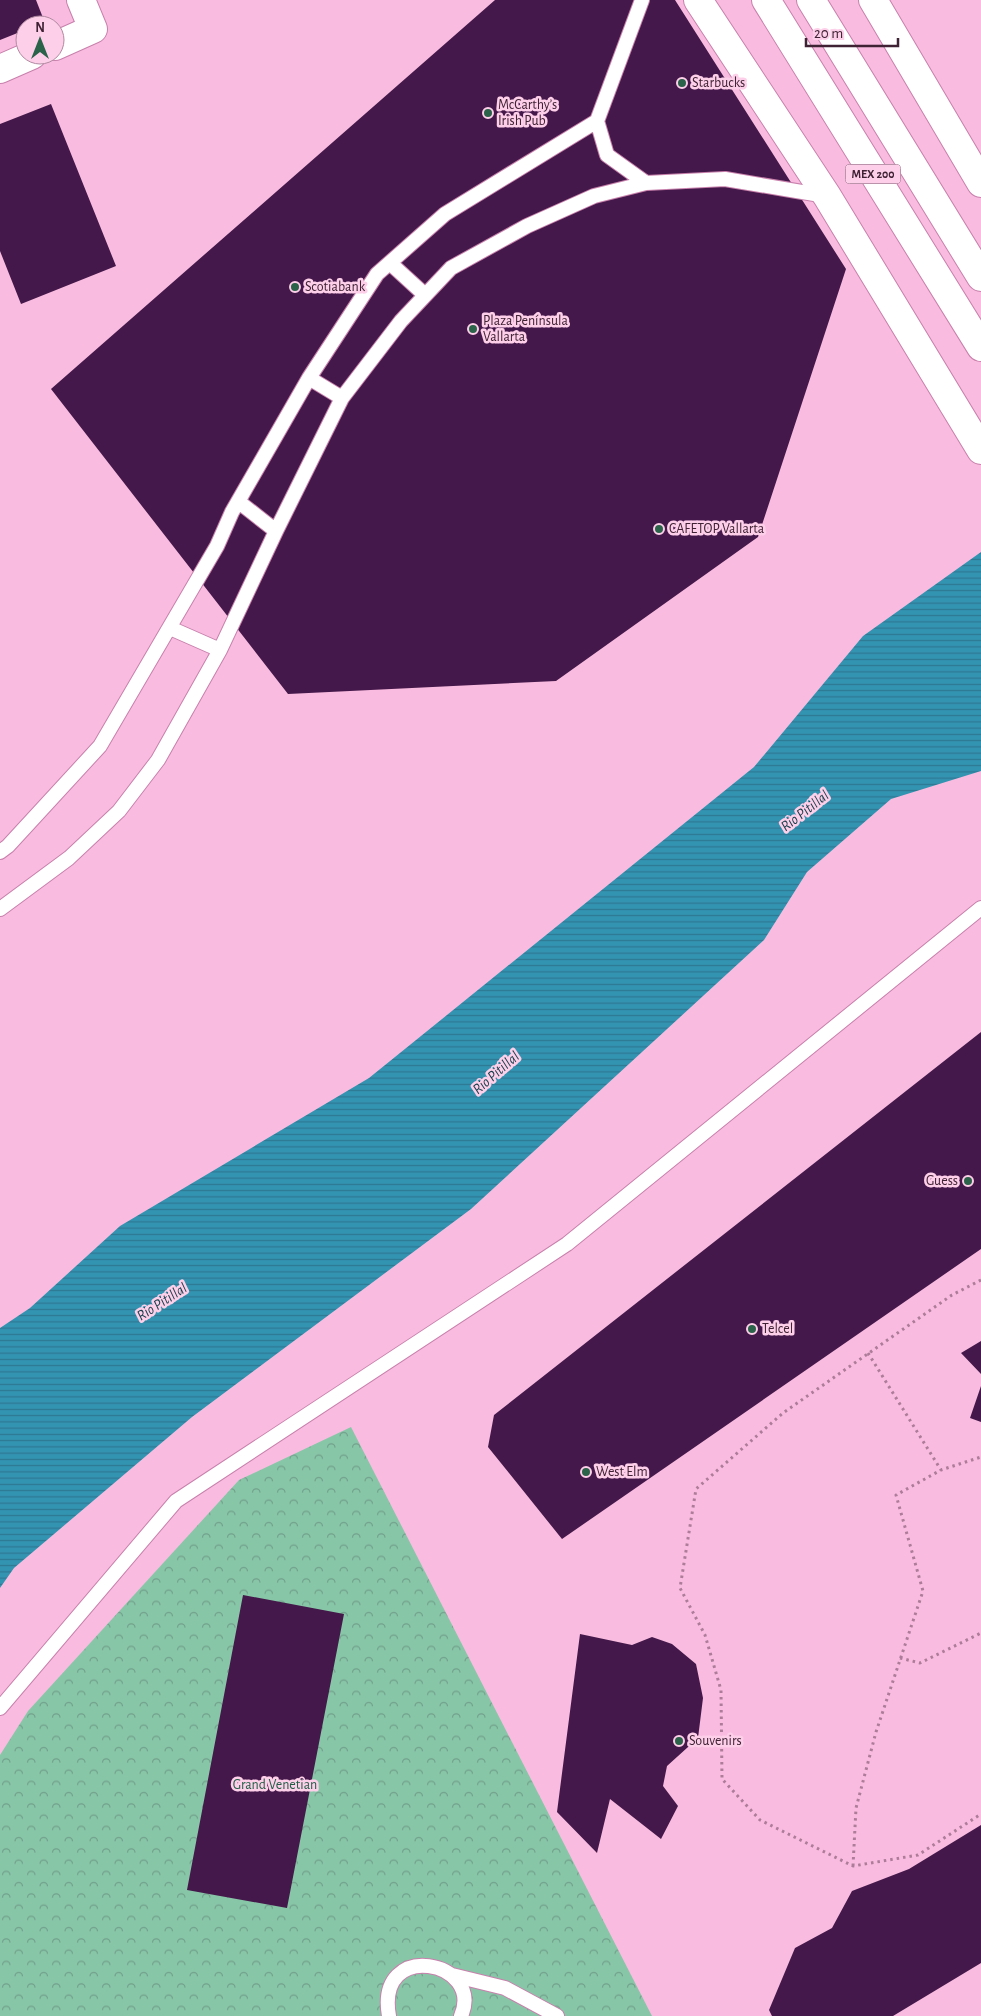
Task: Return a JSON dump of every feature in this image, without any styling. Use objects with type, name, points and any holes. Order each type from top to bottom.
[{"type":"main road","points":[[65,42],[93,30],[81,0]]},
{"type":"main road","points":[[698,0],[827,196],[981,450]]},
{"type":"main road","name":"MEX 200","points":[[766,0],[981,347]]},
{"type":"main road","name":"MEX 200","points":[[811,0],[981,277]]},
{"type":"main road","points":[[873,0],[981,183]]},
{"type":"main road","points":[[0,69],[15,62]]},
{"type":"lane","points":[[642,0],[597,121],[607,155],[646,183]]},
{"type":"lane","points":[[0,852],[8,846],[100,746],[217,546],[232,512],[309,378],[377,274],[446,214],[597,121]]},
{"type":"lane","points":[[0,909],[69,858],[120,811],[158,760],[220,650],[342,398],[401,321],[451,268],[528,226],[594,196],[646,183],[725,179],[827,196]]},
{"type":"lane","points":[[390,263],[425,295]]},
{"type":"lane","points":[[309,378],[342,398]]},
{"type":"lane","points":[[239,502],[276,531]]},
{"type":"lane","points":[[170,628],[220,650]]},
{"type":"lane","points":[[0,1708],[176,1501],[567,1244],[981,908]]},
{"type":"lane","points":[[389,2016],[386,2001],[391,1984],[402,1972],[418,1965],[435,1965],[452,1975],[505,1988],[557,2016]]},
{"type":"lane","points":[[452,1975],[462,1990],[464,2009],[461,2016]]},
{"type":"path","points":[[981,1280],[952,1295],[782,1413],[696,1489],[680,1588],[705,1635],[721,1690],[722,1779],[760,1820],[852,1866],[918,1855],[981,1814]]},
{"type":"path","points":[[868,1353],[941,1470]]},
{"type":"path","points":[[852,1866],[856,1808],[876,1732],[922,1591],[896,1495],[941,1470],[981,1457]]},
{"type":"path","points":[[900,1658],[920,1663],[981,1633]]},
{"type":"green space","name":"Grand Venetian","points":[[351,1427],[652,2016],[0,2016],[0,1755],[28,1711],[239,1480]]},
{"type":"water","name":"Rio Pitillal","points":[[981,552],[981,771],[891,799],[807,872],[764,940],[471,1209],[192,1417],[14,1568],[0,1588],[0,1328],[30,1308],[120,1226],[369,1078],[754,767],[863,636]]},
{"type":"building","points":[[0,0],[36,0],[42,15],[15,15],[15,34],[0,40]]},
{"type":"building","name":"Plaza Península Vallarta","points":[[495,0],[675,0],[846,269],[758,537],[556,681],[288,694],[51,389]]},
{"type":"building","points":[[51,104],[116,266],[21,304],[0,251],[0,124]]},
{"type":"building","points":[[981,1032],[981,1249],[562,1539],[488,1447],[494,1415]]},
{"type":"building","points":[[981,1341],[981,1374],[961,1353]]},
{"type":"building","points":[[981,1386],[981,1422],[970,1418]]},
{"type":"building","points":[[243,1595],[344,1614],[287,1908],[187,1890]]},
{"type":"building","points":[[580,1634],[632,1645],[652,1637],[672,1644],[696,1664],[703,1698],[698,1738],[667,1766],[663,1786],[678,1806],[661,1839],[610,1799],[597,1853],[557,1812]]},
{"type":"building","points":[[981,1825],[981,1963],[893,2016],[772,2016],[769,2010],[795,1948],[832,1928],[852,1891],[909,1869]]},
{"type":"place","name":"Starbucks","points":[[682,83]]},
{"type":"place","name":"McCarthy’s Irish Pub","points":[[488,113]]},
{"type":"place","name":"Scotiabank","points":[[295,287]]},
{"type":"place","name":"Plaza Península Vallarta","points":[[473,329]]},
{"type":"place","name":"CAFETOP Vallarta","points":[[659,529]]},
{"type":"place","name":"Guess","points":[[968,1181]]},
{"type":"place","name":"Telcel","points":[[752,1329]]},
{"type":"place","name":"West Elm","points":[[586,1472]]},
{"type":"place","name":"Souvenirs","points":[[679,1741]]}]
